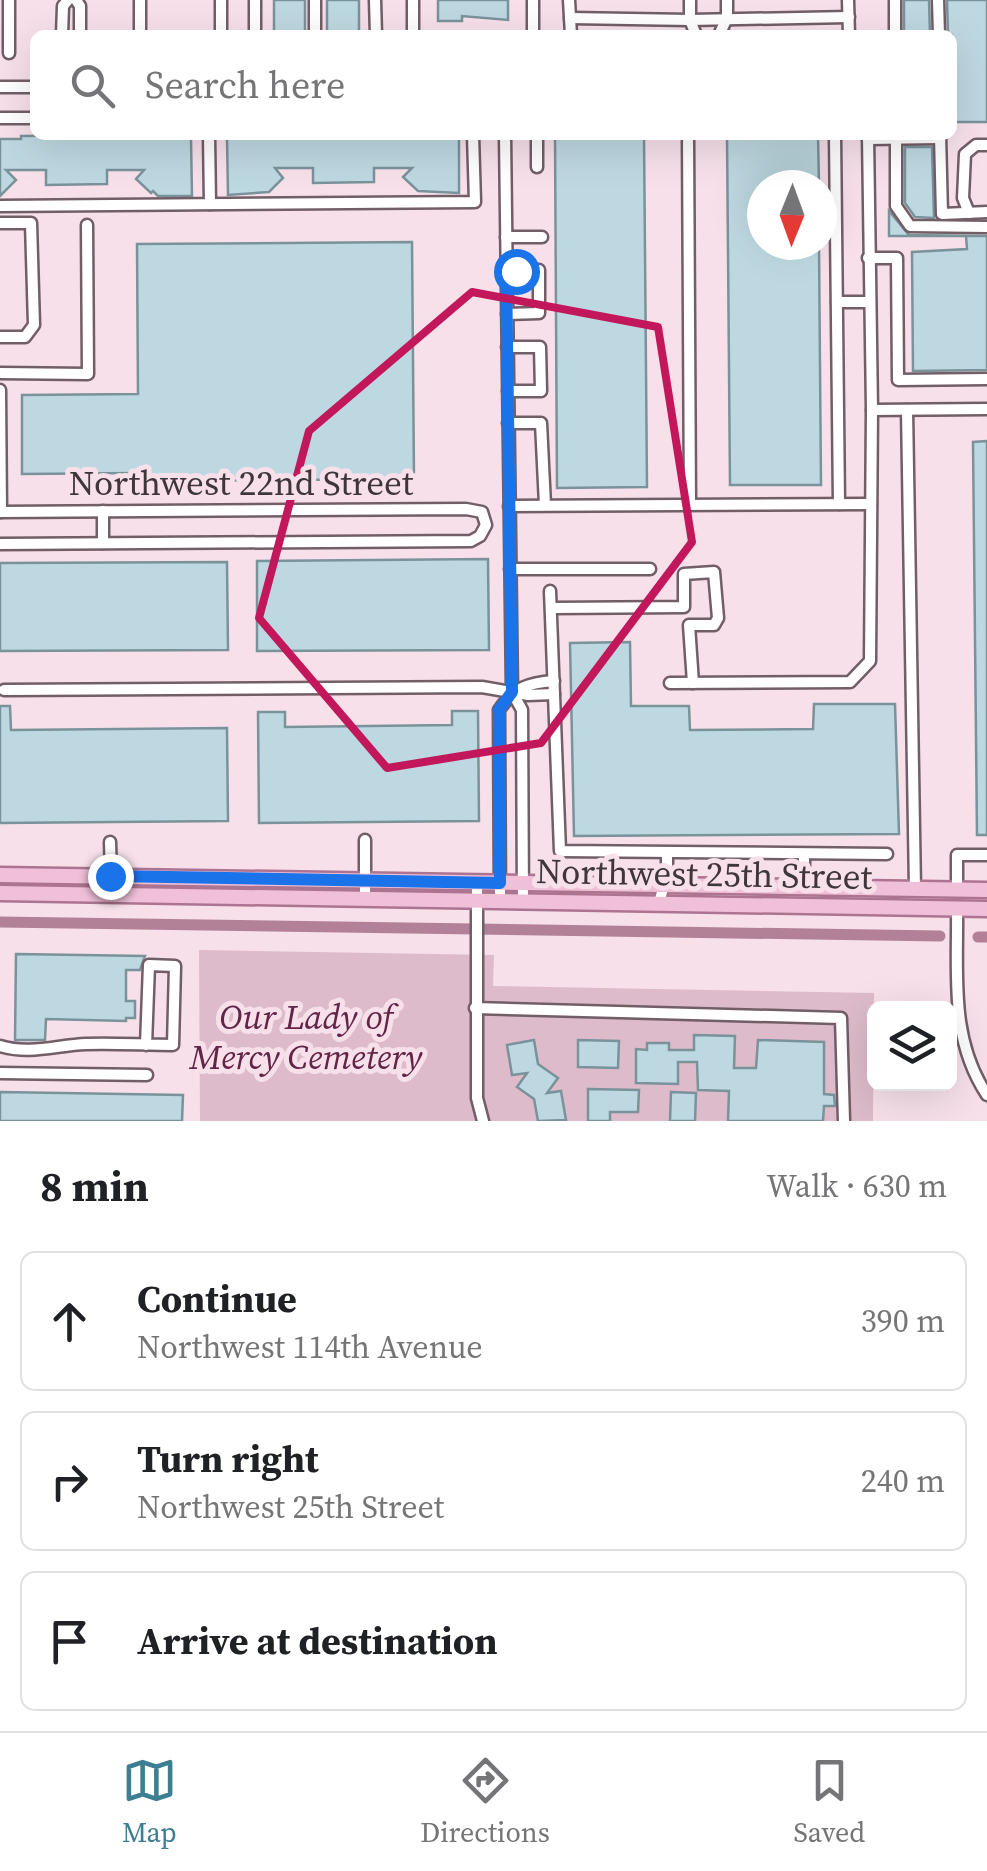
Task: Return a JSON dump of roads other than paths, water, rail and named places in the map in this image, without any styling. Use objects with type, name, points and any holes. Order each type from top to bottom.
[{"type":"main road","name":"Northwest 25th Street","points":[[0,874],[987,890]]},
{"type":"main road","points":[[957,890],[957,908]]},
{"type":"main road","name":"Northwest 25th Street","points":[[0,893],[365,899],[476,908],[500,901],[987,908]]},
{"type":"street","points":[[9,0],[9,53]]},
{"type":"street","points":[[62,30],[63,6],[68,0]]},
{"type":"street","points":[[76,0],[80,6],[80,30]]},
{"type":"street","points":[[140,0],[140,30]]},
{"type":"street","points":[[221,0],[221,30]]},
{"type":"street","points":[[255,0],[255,30]]},
{"type":"street","points":[[315,0],[315,30]]},
{"type":"street","points":[[376,0],[376,30]]},
{"type":"street","points":[[413,0],[413,30]]},
{"type":"street","points":[[532,0],[533,30]]},
{"type":"street","points":[[569,0],[570,30]]},
{"type":"street","points":[[690,0],[694,30]]},
{"type":"street","points":[[722,30],[728,18],[727,0]]},
{"type":"street","points":[[848,0],[849,30]]},
{"type":"street","points":[[894,0],[895,30]]},
{"type":"street","points":[[936,0],[936,30]]},
{"type":"street","points":[[570,18],[848,17]]},
{"type":"street","points":[[0,87],[30,87]]},
{"type":"street","points":[[0,118],[30,118]]},
{"type":"street","points":[[209,140],[210,204]]},
{"type":"street","points":[[0,206],[475,202],[473,140]]},
{"type":"street","points":[[505,140],[512,692],[522,710],[523,901]]},
{"type":"street","points":[[537,140],[537,166]]},
{"type":"street","points":[[688,140],[690,505]]},
{"type":"street","points":[[835,140],[838,504]]},
{"type":"street","points":[[670,684],[850,682],[863,672],[872,652],[868,140]]},
{"type":"street","points":[[896,140],[896,206],[910,226],[987,227]]},
{"type":"street","points":[[939,140],[940,228]]},
{"type":"street","points":[[939,140],[942,214],[987,212]]},
{"type":"street","points":[[969,213],[963,198],[964,157],[972,146],[987,145]]},
{"type":"street","points":[[0,223],[31,222],[34,325],[26,337],[0,337]]},
{"type":"street","points":[[0,373],[88,374],[87,225]]},
{"type":"street","points":[[506,237],[542,237]]},
{"type":"street","points":[[868,258],[897,258],[898,380],[987,379]]},
{"type":"street","points":[[506,270],[539,270],[540,284],[540,313],[507,314]]},
{"type":"street","points":[[837,302],[869,302]]},
{"type":"street","points":[[507,347],[540,346],[541,391],[508,392]]},
{"type":"street","points":[[0,390],[0,512]]},
{"type":"street","points":[[872,410],[987,409]]},
{"type":"street","points":[[907,410],[915,889]]},
{"type":"street","points":[[508,422],[541,422],[545,505]]},
{"type":"street","points":[[509,506],[871,504]]},
{"type":"street","name":"Northwest 22nd Street","points":[[0,512],[466,508],[482,512],[486,519],[484,531],[470,541],[103,543]]},
{"type":"street","points":[[0,544],[103,543],[103,511]]},
{"type":"street","points":[[510,569],[650,569]]},
{"type":"street","points":[[688,625],[714,625],[718,618],[714,572],[684,574],[684,622],[688,625],[693,683]]},
{"type":"street","points":[[550,591],[560,850],[886,854]]},
{"type":"street","points":[[553,608],[684,607]]},
{"type":"street","points":[[500,901],[499,710],[512,692],[530,683],[554,681]]},
{"type":"street","points":[[4,690],[482,687],[554,694]]},
{"type":"street","points":[[365,840],[365,899]]},
{"type":"street","points":[[110,842],[110,876]]},
{"type":"street","points":[[658,904],[667,853]]},
{"type":"street","points":[[804,854],[804,887]]},
{"type":"street","points":[[957,890],[957,855],[987,855]]},
{"type":"street","points":[[477,882],[476,1098],[483,1121]]},
{"type":"street","points":[[957,908],[960,1030],[967,1059],[987,1095]]},
{"type":"street","points":[[0,1046],[58,1050],[81,1044],[146,1045],[173,1045],[175,966],[149,965],[146,1045]]},
{"type":"street","points":[[475,1008],[841,1018],[844,1121]]},
{"type":"street","points":[[0,1073],[148,1075]]},
{"type":"waterway","points":[[0,922],[940,936]]},
{"type":"waterway","points":[[978,937],[987,937]]},
{"type":"park label","name":"Our Lady of Mercy Cemetery","points":[[306,1037]]}]
